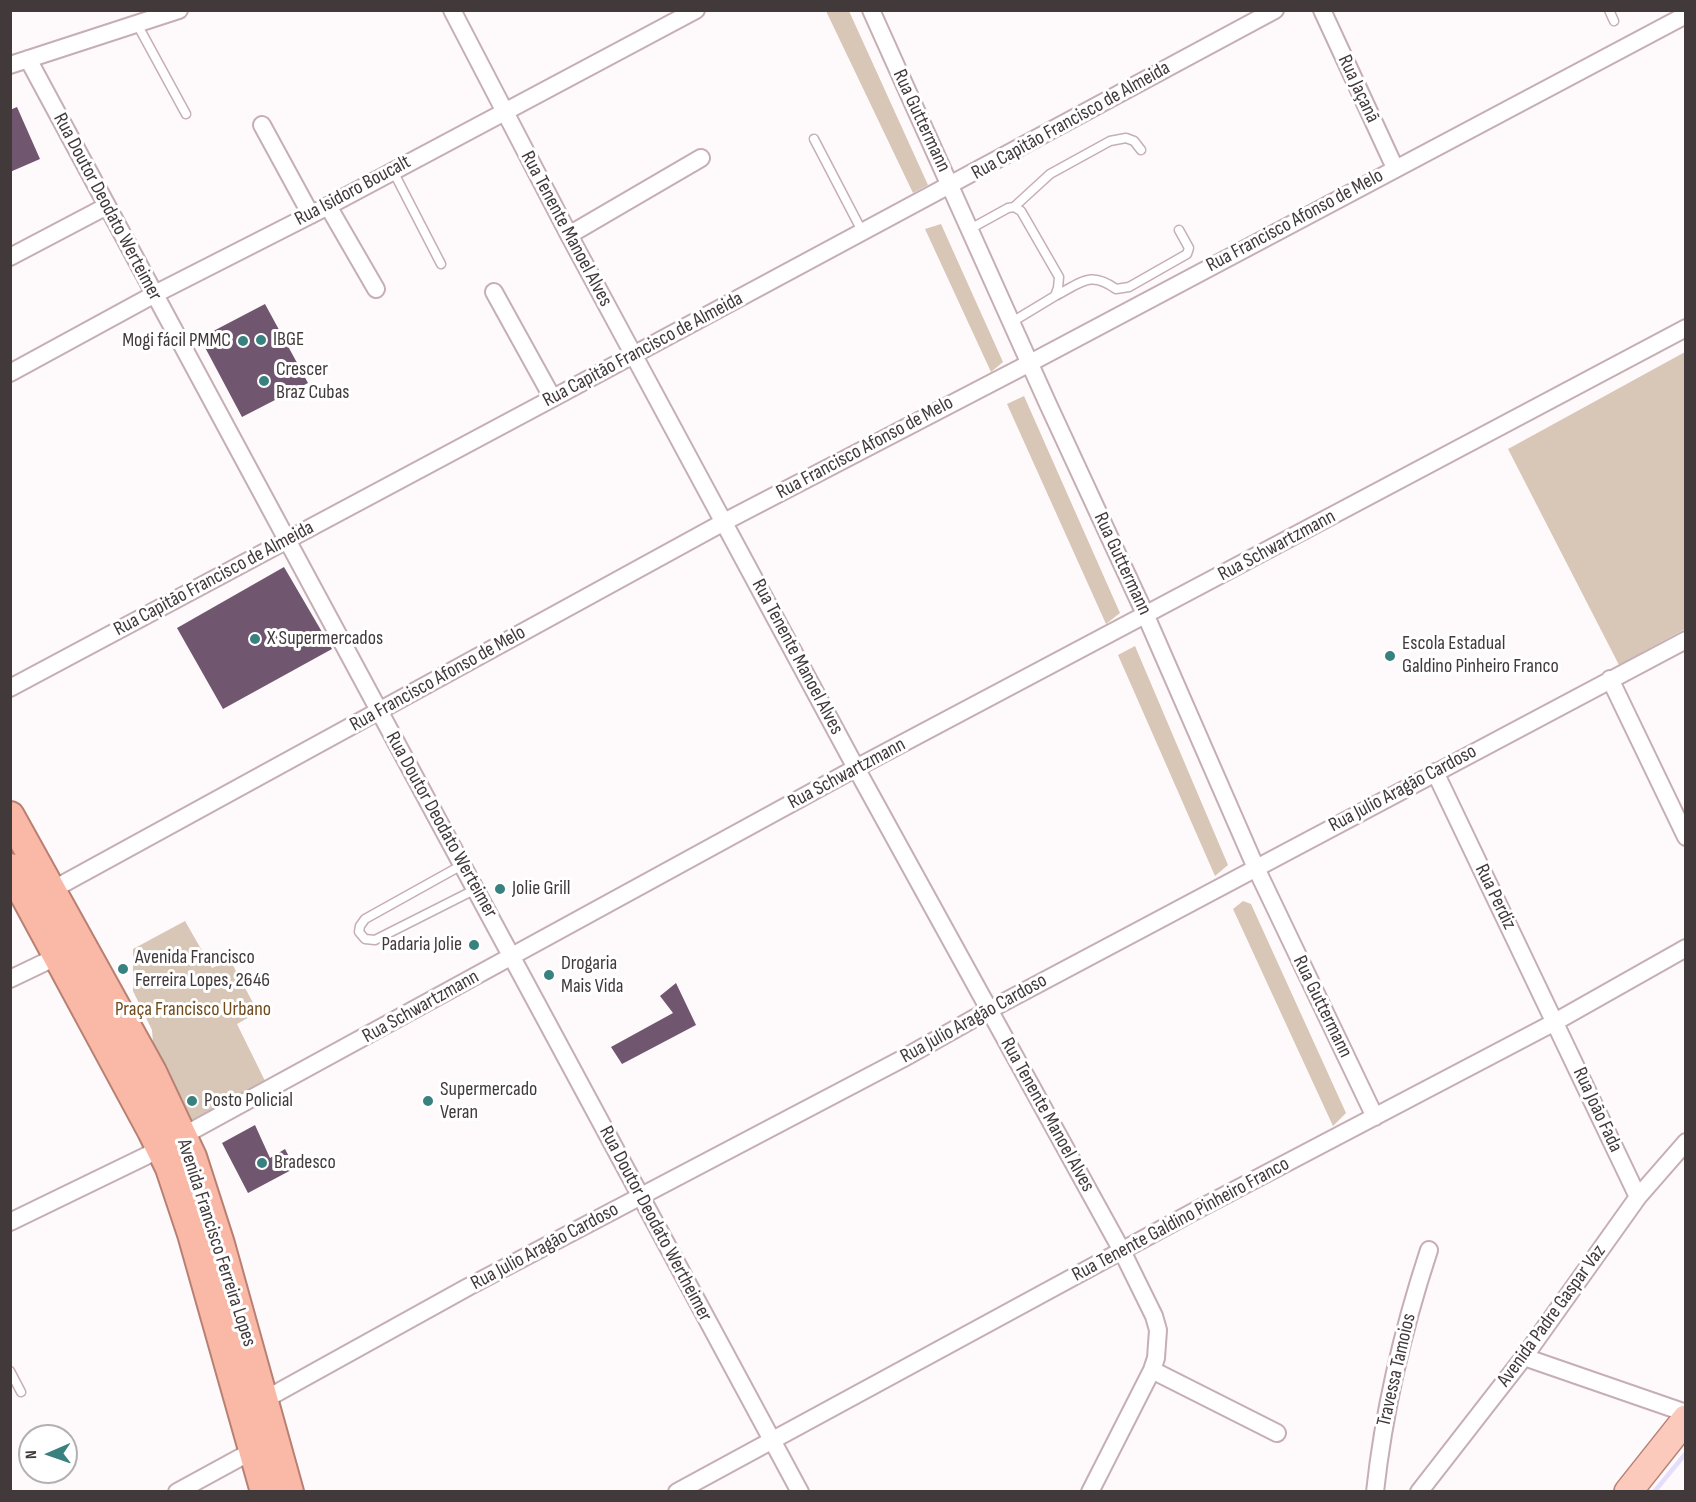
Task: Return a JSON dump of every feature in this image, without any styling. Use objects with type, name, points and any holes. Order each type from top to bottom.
[{"type":"highway","name":"Avenida Francisco Ferreira Lopes","points":[[10,816],[152,1072],[172,1142],[170,1167],[255,1410],[289,1491]]},
{"type":"highway","name":"Avenida Francisco Ferreira Lopes","points":[[10,868],[58,956],[172,1142]]},
{"type":"highway","name":"Avenida Francisco Ferreira Lopes","points":[[255,1410],[254,1450],[265,1491]]},
{"type":"main road","points":[[1628,1491],[1686,1419]]},
{"type":"street","name":"Rua Tenente Manoel Alves","points":[[452,10],[634,356],[856,768],[1122,1251],[1154,1316],[1158,1330],[1156,1358],[1152,1370],[1090,1491]]},
{"type":"street","name":"Rua Isidoro Boucalt","points":[[10,373],[155,294],[328,206],[696,10]]},
{"type":"street","name":"Rua Guttermann","points":[[871,10],[1146,616],[1256,868],[1375,1117]]},
{"type":"street","name":"Rua Capitão Francisco de Almeida","points":[[10,688],[864,233],[1275,10]]},
{"type":"street","name":"Rua Jaçanã","points":[[1322,10],[1395,168]]},
{"type":"street","points":[[10,65],[170,12]]},
{"type":"street","name":"Rua Francisco Afonso de Melo","points":[[50,891],[724,522],[1030,363],[1686,15]]},
{"type":"street","name":"Rua Doutor Deodato Werteimer","points":[[28,59],[286,541],[512,956]]},
{"type":"street","points":[[262,125],[310,215]]},
{"type":"street","points":[[569,235],[702,158]]},
{"type":"street","points":[[10,257],[106,206]]},
{"type":"street","points":[[328,206],[376,289]]},
{"type":"street","points":[[494,292],[552,398]]},
{"type":"street","name":"Rua Schwartzmann","points":[[10,1222],[172,1142],[856,768],[1686,328]]},
{"type":"street","name":"Rua Julio Aragão Cardoso","points":[[255,1410],[468,1287],[902,1059],[989,1010],[1686,640]]},
{"type":"street","points":[[1610,679],[1686,837]]},
{"type":"street","name":"Rua Perdiz","points":[[1435,772],[1555,1022]]},
{"type":"street","name":"Rua Tenente Galdino Pinheiro Franco","points":[[677,1491],[1122,1251],[1555,1022],[1686,948]]},
{"type":"street","points":[[10,979],[58,956]]},
{"type":"street","name":"Rua Doutor Deodato Wertheimer","points":[[512,956],[800,1491]]},
{"type":"street","name":"Rua João Fada","points":[[1555,1022],[1638,1197]]},
{"type":"street","name":"Avenida Padre Gaspar Vaz","points":[[1419,1491],[1524,1357],[1638,1197],[1686,1142]]},
{"type":"street","name":"Travessa Tamoios","points":[[1375,1491],[1383,1431],[1395,1369],[1414,1295],[1430,1250]]},
{"type":"street","points":[[1524,1357],[1686,1413]]},
{"type":"street","points":[[1152,1370],[1277,1433]]},
{"type":"street","points":[[177,1491],[254,1450]]},
{"type":"lane","points":[[1609,10],[1614,21]]},
{"type":"lane","points":[[137,24],[186,114]]},
{"type":"lane","points":[[970,229],[1014,207],[1050,174],[1110,141],[1126,138],[1134,141],[1141,150]]},
{"type":"lane","points":[[814,139],[864,233]]},
{"type":"lane","points":[[393,170],[441,264]]},
{"type":"lane","points":[[1014,207],[1021,211],[1059,277],[1055,296]]},
{"type":"lane","points":[[1012,322],[1055,296],[1092,278],[1103,280],[1116,289],[1129,287],[1187,254],[1189,248],[1179,230]]},
{"type":"lane","points":[[462,865],[366,919],[360,926],[359,932],[365,939],[375,940],[476,889]]},
{"type":"lane","points":[[10,1371],[21,1392]]},
{"type":"green space","points":[[826,11],[849,11],[928,185],[913,193]]},
{"type":"green space","points":[[941,224],[1003,362],[991,372],[925,229]]},
{"type":"green space","points":[[1685,352],[1685,629],[1619,665],[1508,449]]},
{"type":"green space","points":[[1024,396],[1120,613],[1106,624],[1007,404]]},
{"type":"green space","points":[[1135,646],[1228,865],[1215,876],[1118,655]]},
{"type":"green space","points":[[1243,901],[1251,904],[1346,1113],[1333,1126],[1233,909]]},
{"type":"green space","name":"Praça Francisco Urbano","points":[[185,921],[212,968],[230,960],[258,1012],[237,1024],[267,1085],[196,1127],[154,1056],[152,1030],[133,991],[133,949]]},
{"type":"building","points":[[17,107],[40,159],[10,172],[10,110]]},
{"type":"building","points":[[265,304],[308,383],[242,417],[200,338]]},
{"type":"building","name":"X Supermercados","points":[[284,567],[332,649],[223,709],[177,628]]},
{"type":"building","points":[[676,983],[696,1025],[622,1064],[611,1047],[673,1013],[660,996]]},
{"type":"building","name":"Bradesco","points":[[255,1125],[270,1158],[285,1149],[295,1168],[248,1193],[222,1143]]},
{"type":"waterway","points":[[1654,1492],[1686,1453]]},
{"type":"place","name":"IBGE","points":[[261,340]]},
{"type":"place","name":"Mogi fácil PMMC","points":[[243,341]]},
{"type":"place","name":"Crescer Braz Cubas","points":[[264,381]]},
{"type":"place","name":"X Supermercados","points":[[255,639]]},
{"type":"place","name":"Escola Estadual Galdino Pinheiro Franco","points":[[1390,656]]},
{"type":"place","name":"Jolie Grill","points":[[500,889]]},
{"type":"place","name":"Padaria Jolie","points":[[474,945]]},
{"type":"place","name":"Avenida Francisco Ferreira Lopes, 2646","points":[[123,969]]},
{"type":"place","name":"Drogaria Mais Vida","points":[[549,975]]},
{"type":"place","name":"Posto Policial","points":[[192,1101]]},
{"type":"place","name":"Supermercado Veran","points":[[428,1101]]},
{"type":"place","name":"Bradesco","points":[[262,1163]]}]
